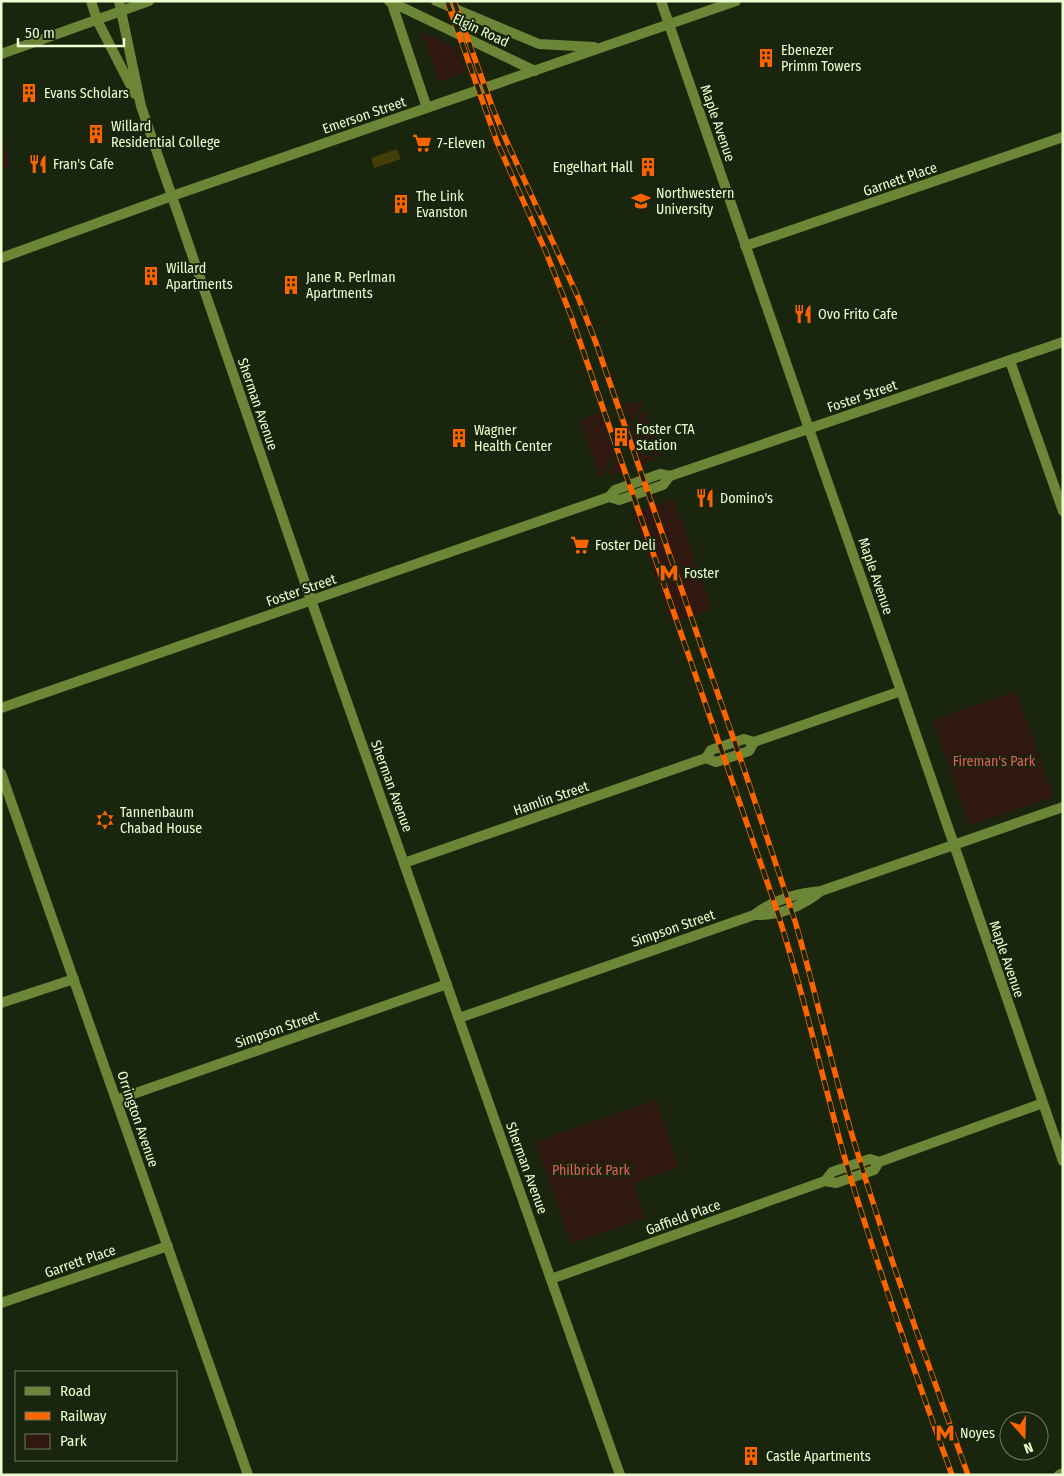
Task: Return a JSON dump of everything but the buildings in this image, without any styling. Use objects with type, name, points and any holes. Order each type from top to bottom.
[{"type":"street","name":"Sherman Avenue","points":[[91,1],[97,20],[141,106]]},
{"type":"street","points":[[1,54],[97,20],[120,6],[149,1]]},
{"type":"street","name":"Elgin Road","points":[[436,1],[539,44],[600,48]]},
{"type":"street","name":"Maple Avenue","points":[[661,1],[1063,1161]]},
{"type":"street","name":"Emerson Street","points":[[1,258],[172,196],[736,1]]},
{"type":"street","points":[[390,2],[426,108]]},
{"type":"street","name":"Elgin Road","points":[[390,2],[535,71]]},
{"type":"street","name":"Sherman Avenue","points":[[120,6],[141,106],[311,600],[620,1475]]},
{"type":"street","name":"Garnett Place","points":[[745,246],[1063,137]]},
{"type":"street","name":"Foster Street","points":[[1,708],[609,497],[615,490],[660,474],[670,476],[1063,342]]},
{"type":"street","points":[[1010,361],[1063,511]]},
{"type":"street","name":"Hamlin Street","points":[[404,863],[706,758],[716,762],[749,751],[754,742],[901,691]]},
{"type":"street","name":"Orrington Avenue","points":[[1,773],[248,1475]]},
{"type":"street","name":"Simpson Street","points":[[459,1018],[754,915],[766,905],[804,892],[821,892],[954,847],[1063,807]]},
{"type":"street","points":[[1,1004],[74,979]]},
{"type":"street","name":"Simpson Street","points":[[116,1100],[447,984]]},
{"type":"street","name":"Gaffield Place","points":[[551,1279],[825,1181],[836,1183],[844,1181],[874,1170],[879,1162],[1043,1103]]},
{"type":"street","name":"Garrett Place","points":[[1,1303],[168,1246]]},
{"type":"street","points":[[1059,1475],[1063,1474]]},
{"type":"green space","points":[[421,31],[458,49],[466,72],[442,81],[438,79]]},
{"type":"green space","points":[[1,134],[10,165],[1,169]]},
{"type":"green space","points":[[642,401],[643,405],[630,423],[623,405]]},
{"type":"green space","points":[[644,409],[661,458],[638,447],[631,428]]},
{"type":"green space","points":[[600,413],[614,455],[600,479],[580,420]]},
{"type":"green space","points":[[629,447],[657,459],[638,466]]},
{"type":"green space","points":[[621,450],[625,470],[606,477]]},
{"type":"green space","points":[[674,499],[712,609],[672,623],[634,513]]},
{"type":"green space","name":"Fireman's Park","points":[[1016,691],[1054,797],[969,826],[933,720]]},
{"type":"green space","name":"Philbrick Park","points":[[656,1100],[679,1167],[633,1183],[645,1218],[571,1244],[535,1142]]},
{"type":"shaded area","points":[[397,149],[401,159],[374,168],[371,158]]},
{"type":"railway","points":[[447,1],[497,142],[546,252],[571,316],[771,893],[800,989],[855,1193],[895,1314],[952,1475]]},
{"type":"railway","points":[[454,1],[493,109],[578,297],[596,343],[795,921],[848,1120],[869,1189],[968,1475]]},
{"type":"place","name":"Ebenezer Primm Towers","points":[[766,58]]},
{"type":"place","name":"Evans Scholars","points":[[29,93]]},
{"type":"place","name":"Willard Residential College","points":[[96,134]]},
{"type":"place","name":"7-Eleven","points":[[422,143]]},
{"type":"place","name":"Fran's Cafe","points":[[38,164]]},
{"type":"place","name":"Engelhart Hall","points":[[648,167]]},
{"type":"place","name":"Northwestern University","points":[[641,201]]},
{"type":"place","name":"The Link Evanston","points":[[401,204]]},
{"type":"place","name":"Willard Apartments","points":[[151,276]]},
{"type":"place","name":"Jane R. Perlman Apartments","points":[[291,285]]},
{"type":"place","name":"Ovo Frito Cafe","points":[[803,314]]},
{"type":"place","name":"Foster CTA Station","points":[[621,437]]},
{"type":"place","name":"Wagner Health Center","points":[[459,438]]},
{"type":"place","name":"Domino's","points":[[705,498]]},
{"type":"place","name":"Foster Deli","points":[[580,545]]},
{"type":"place","name":"Foster","points":[[669,573]]},
{"type":"place","name":"Tannenbaum Chabad House","points":[[105,820]]},
{"type":"place","name":"Noyes","points":[[945,1433]]},
{"type":"place","name":"Castle Apartments","points":[[751,1456]]}]
